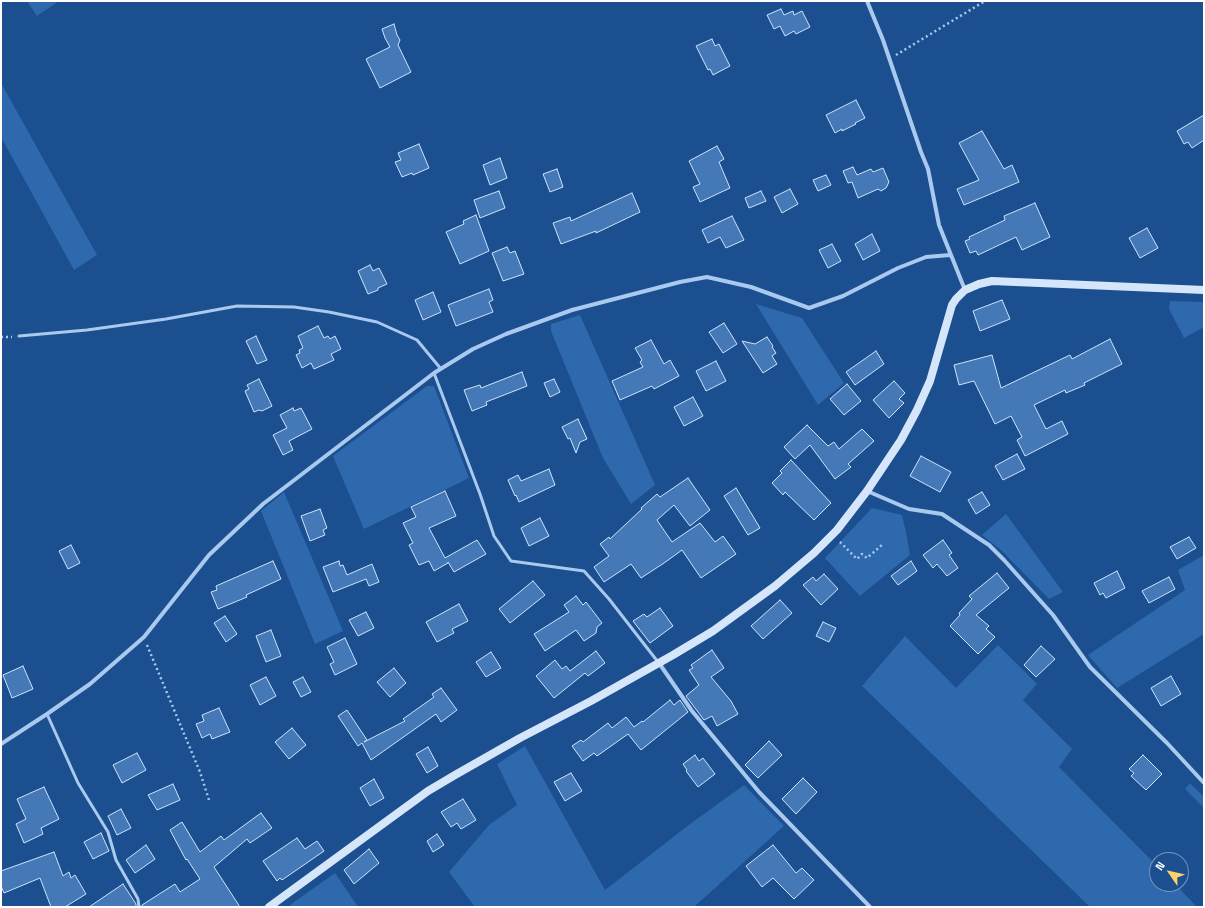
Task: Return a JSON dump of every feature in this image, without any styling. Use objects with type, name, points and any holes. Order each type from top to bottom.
[{"type":"street","points":[[866,1],[883,40],[928,169],[939,225],[965,290]]},
{"type":"street","points":[[1,744],[90,684],[144,637],[209,555],[263,504],[434,373],[480,346],[506,334],[572,310],[680,282],[707,277],[752,287],[809,308],[843,296],[898,268],[926,257],[950,254]]},
{"type":"street","points":[[269,907],[428,791],[520,738],[659,663],[712,631],[775,586],[814,553],[831,536],[867,491],[902,440],[930,381],[949,313],[956,299],[965,290],[992,281],[1204,290]]},
{"type":"street","points":[[867,491],[909,509],[942,514],[989,545],[1053,615],[1090,667],[1167,743],[1204,783]]},
{"type":"street","points":[[659,663],[692,711],[759,792],[870,907]]},
{"type":"lane","points":[[19,336],[87,330],[166,319],[237,306],[294,307],[329,312],[377,322],[417,340],[442,368]]},
{"type":"lane","points":[[434,373],[480,494],[494,536],[511,561],[584,572],[609,599],[659,663]]},
{"type":"lane","points":[[47,714],[78,783],[108,832],[116,860],[138,899],[139,907]]},
{"type":"path","points":[[889,59],[985,1]]},
{"type":"path","points":[[838,540],[857,559],[862,554],[867,558],[883,544]]},
{"type":"path","points":[[144,637],[200,772],[209,800]]},
{"type":"shaded area","points":[[27,1],[59,1],[37,16]]},
{"type":"shaded area","points":[[1,83],[97,255],[74,270],[1,137]]},
{"type":"shaded area","points":[[1170,301],[1204,302],[1204,327],[1184,338],[1169,309]]},
{"type":"shaded area","points":[[756,304],[802,318],[844,383],[818,405]]},
{"type":"shaded area","points":[[580,315],[655,485],[631,504],[603,458],[551,331],[551,324]]},
{"type":"shaded area","points":[[427,386],[434,386],[469,478],[364,529],[333,456]]},
{"type":"shaded area","points":[[284,492],[343,631],[315,644],[261,511]]},
{"type":"shaded area","points":[[872,508],[902,515],[910,555],[860,596],[825,558]]},
{"type":"shaded area","points":[[1006,514],[1063,592],[1049,599],[1001,550],[982,535]]},
{"type":"shaded area","points":[[1204,555],[1204,634],[1117,688],[1088,655],[1185,590],[1178,570]]},
{"type":"shaded area","points":[[905,636],[956,688],[998,645],[1037,684],[1023,700],[1072,749],[1059,767],[1149,858],[1149,892],[1183,892],[1197,907],[1090,907],[862,686]]},
{"type":"shaded area","points":[[525,746],[605,890],[690,824],[744,785],[784,826],[694,907],[475,907],[449,872],[489,825],[517,805],[497,764]]},
{"type":"shaded area","points":[[1190,783],[1204,797],[1204,808],[1185,789]]},
{"type":"shaded area","points":[[335,873],[358,907],[291,907],[290,905]]},
{"type":"building","points":[[781,9],[784,15],[793,11],[794,15],[802,11],[810,27],[796,34],[794,31],[785,36],[780,26],[774,29],[767,15]]},
{"type":"building","points":[[394,24],[400,40],[398,45],[411,72],[380,88],[366,59],[390,47],[382,29]]},
{"type":"building","points":[[712,39],[715,46],[719,44],[730,66],[713,75],[710,69],[708,70],[696,46]]},
{"type":"building","points":[[856,100],[865,118],[842,131],[842,129],[835,133],[826,115]]},
{"type":"building","points":[[1204,115],[1204,140],[1192,148],[1188,142],[1184,144],[1177,131]]},
{"type":"building","points":[[982,131],[1004,169],[1012,165],[1019,182],[964,205],[957,189],[979,180],[959,143]]},
{"type":"building","points":[[419,144],[429,168],[413,175],[412,173],[402,177],[395,162],[401,160],[398,153]]},
{"type":"building","points":[[717,146],[724,159],[719,162],[730,188],[700,202],[693,187],[700,184],[689,161]]},
{"type":"building","points":[[500,158],[507,178],[490,185],[483,165]]},
{"type":"building","points":[[853,167],[857,175],[871,169],[873,172],[883,168],[889,182],[886,188],[881,191],[878,189],[858,198],[852,182],[848,183],[843,171]]},
{"type":"building","points":[[557,169],[563,187],[550,192],[543,174]]},
{"type":"building","points":[[826,175],[831,185],[818,191],[813,180]]},
{"type":"building","points":[[790,189],[798,204],[782,213],[774,197]]},
{"type":"building","points":[[499,191],[505,208],[480,218],[474,200]]},
{"type":"building","points":[[761,191],[766,201],[749,208],[745,198]]},
{"type":"building","points":[[632,193],[640,212],[596,233],[596,231],[561,244],[553,223],[570,217],[571,221]]},
{"type":"building","points":[[1035,203],[1050,237],[1022,250],[1016,237],[978,255],[976,251],[970,253],[965,241],[970,239],[969,237],[1005,220],[1004,216]]},
{"type":"building","points":[[476,215],[489,251],[460,264],[446,232],[464,224],[463,221]]},
{"type":"building","points":[[732,216],[744,240],[726,248],[720,237],[708,243],[702,230]]},
{"type":"building","points":[[1147,228],[1158,248],[1140,258],[1129,238]]},
{"type":"building","points":[[872,234],[880,251],[863,260],[855,244]]},
{"type":"building","points":[[832,244],[841,261],[828,268],[819,250]]},
{"type":"building","points":[[507,247],[510,253],[515,251],[524,274],[503,281],[492,253]]},
{"type":"building","points":[[370,265],[373,271],[379,268],[387,284],[368,294],[358,271]]},
{"type":"building","points":[[489,289],[493,300],[489,302],[493,312],[456,326],[448,305]]},
{"type":"building","points":[[433,292],[441,312],[423,320],[415,300]]},
{"type":"building","points":[[1002,300],[1010,319],[980,331],[973,311]]},
{"type":"building","points":[[724,323],[737,344],[723,353],[709,332]]},
{"type":"building","points":[[318,326],[324,338],[328,336],[330,339],[335,336],[341,349],[331,354],[334,360],[314,369],[311,363],[302,368],[296,355],[300,353],[299,350],[303,348],[298,336]]},
{"type":"building","points":[[256,336],[267,360],[257,364],[246,341]]},
{"type":"building","points":[[767,337],[776,353],[772,356],[777,364],[763,373],[742,341],[755,344]]},
{"type":"building","points":[[1110,339],[1122,364],[1084,383],[1085,385],[1066,393],[1065,390],[1034,405],[1046,429],[1062,421],[1068,434],[1025,456],[1017,440],[1022,437],[1011,416],[995,424],[974,381],[959,385],[954,365],[992,355],[1001,388],[1070,355],[1072,359]]},
{"type":"building","points":[[651,340],[664,364],[670,360],[679,376],[654,389],[652,386],[620,400],[612,381],[643,367],[640,362],[642,360],[635,348]]},
{"type":"building","points":[[876,351],[884,364],[855,385],[846,372]]},
{"type":"building","points":[[716,361],[726,381],[706,391],[696,371]]},
{"type":"building","points":[[522,372],[527,386],[486,402],[487,405],[472,411],[464,390],[480,385],[481,388]]},
{"type":"building","points":[[259,379],[272,406],[262,411],[259,410],[254,412],[245,391],[249,389],[247,385]]},
{"type":"building","points":[[554,379],[560,392],[550,397],[544,383]]},
{"type":"building","points":[[894,381],[905,393],[899,399],[904,403],[889,418],[873,400]]},
{"type":"building","points":[[847,384],[861,401],[844,415],[830,399]]},
{"type":"building","points":[[693,397],[703,416],[684,426],[674,407]]},
{"type":"building","points":[[293,408],[294,411],[301,408],[312,429],[289,441],[293,450],[283,455],[273,435],[287,428],[280,415]]},
{"type":"building","points":[[578,419],[587,439],[580,442],[576,453],[570,438],[568,439],[562,427]]},
{"type":"building","points":[[807,425],[828,446],[834,442],[839,449],[862,429],[874,441],[848,464],[851,467],[835,479],[810,445],[795,459],[784,447]]},
{"type":"building","points":[[1017,454],[1025,469],[1003,480],[995,466]]},
{"type":"building","points":[[921,456],[951,472],[940,492],[910,476]]},
{"type":"building","points":[[791,460],[831,503],[814,520],[785,492],[783,495],[772,483],[782,473],[780,471]]},
{"type":"building","points":[[549,469],[555,485],[519,502],[508,480],[518,475],[521,481]]},
{"type":"building","points":[[688,478],[710,510],[690,526],[674,505],[657,520],[672,542],[700,523],[715,542],[723,536],[736,554],[701,578],[682,550],[641,578],[631,564],[604,582],[594,567],[609,556],[600,544],[609,537],[610,539],[657,494],[660,497]]},
{"type":"building","points":[[736,488],[760,528],[748,535],[724,496]]},
{"type":"building","points":[[445,491],[456,516],[429,528],[445,558],[477,540],[486,554],[454,572],[448,562],[434,571],[429,561],[419,565],[409,545],[413,543],[403,523],[416,517],[411,507]]},
{"type":"building","points":[[982,492],[990,505],[976,514],[968,500]]},
{"type":"building","points":[[320,509],[327,528],[323,530],[325,535],[310,541],[301,516]]},
{"type":"building","points":[[540,518],[549,536],[529,546],[521,528]]},
{"type":"building","points":[[1189,537],[1196,548],[1177,559],[1170,547]]},
{"type":"building","points":[[943,540],[952,553],[949,555],[958,568],[947,576],[937,564],[933,568],[923,555]]},
{"type":"building","points":[[71,545],[80,563],[68,569],[59,551]]},
{"type":"building","points":[[273,561],[281,579],[246,595],[247,597],[218,609],[211,592],[217,590],[216,586]]},
{"type":"building","points":[[339,561],[340,566],[343,565],[347,575],[372,564],[379,582],[369,586],[366,579],[333,592],[323,567]]},
{"type":"building","points":[[911,561],[917,571],[898,585],[891,576]]},
{"type":"building","points":[[1117,571],[1125,588],[1106,598],[1103,593],[1100,595],[1094,583]]},
{"type":"building","points":[[997,573],[1009,588],[976,615],[989,626],[986,629],[995,637],[978,654],[950,626],[960,615],[959,613],[972,599],[969,596]]},
{"type":"building","points":[[824,574],[838,589],[821,605],[803,585],[813,577],[816,581]]},
{"type":"building","points":[[1169,577],[1175,589],[1149,603],[1142,591]]},
{"type":"building","points":[[533,581],[545,595],[510,623],[499,609]]},
{"type":"building","points":[[576,596],[583,605],[586,602],[602,623],[597,627],[596,633],[584,641],[576,630],[545,651],[534,634],[569,612],[564,605]]},
{"type":"building","points":[[780,600],[792,613],[763,639],[751,626]]},
{"type":"building","points":[[459,604],[468,621],[452,629],[454,633],[437,642],[426,622]]},
{"type":"building","points":[[660,608],[673,626],[650,643],[633,621],[644,614],[647,617]]},
{"type":"building","points":[[366,612],[374,628],[358,636],[349,620]]},
{"type":"building","points":[[225,616],[237,634],[226,642],[214,623]]},
{"type":"building","points":[[823,622],[836,628],[829,642],[816,636]]},
{"type":"building","points":[[271,630],[281,656],[266,662],[256,636]]},
{"type":"building","points":[[345,638],[357,664],[335,675],[330,664],[334,662],[327,647]]},
{"type":"building","points":[[1041,646],[1055,659],[1036,677],[1024,665]]},
{"type":"building","points":[[712,650],[724,668],[711,677],[731,701],[738,714],[717,726],[712,716],[704,720],[686,696],[699,685],[689,670],[693,668],[691,665]]},
{"type":"building","points":[[596,651],[605,663],[588,676],[585,673],[554,698],[536,676],[555,660],[562,669],[566,666],[570,671]]},
{"type":"building","points":[[491,652],[501,668],[486,677],[476,662]]},
{"type":"building","points":[[23,666],[33,689],[12,698],[3,675]]},
{"type":"building","points":[[394,668],[406,683],[390,697],[377,682]]},
{"type":"building","points":[[1171,676],[1181,694],[1161,706],[1151,688]]},
{"type":"building","points":[[266,677],[276,696],[260,705],[250,685]]},
{"type":"building","points":[[303,677],[311,692],[301,697],[293,682]]},
{"type":"building","points":[[441,688],[457,710],[441,722],[436,714],[371,760],[362,743],[358,746],[338,716],[347,710],[367,740],[364,742],[405,721],[403,719],[434,697],[432,694]]},
{"type":"building","points":[[670,700],[674,705],[680,700],[688,712],[641,750],[628,734],[597,756],[594,753],[583,761],[572,746],[581,740],[583,742],[608,723],[612,728],[626,717],[634,727],[642,721],[643,722]]},
{"type":"building","points":[[219,708],[230,732],[212,739],[210,734],[202,738],[196,724],[204,721],[202,715]]},
{"type":"building","points":[[292,728],[306,745],[289,759],[275,742]]},
{"type":"building","points":[[769,741],[782,755],[758,778],[745,765]]},
{"type":"building","points":[[428,747],[438,766],[427,773],[416,754]]},
{"type":"building","points":[[137,753],[146,770],[122,783],[113,765]]},
{"type":"building","points":[[695,755],[699,761],[703,758],[715,774],[698,787],[686,771],[687,770],[683,764]]},
{"type":"building","points":[[1143,755],[1162,774],[1146,790],[1131,776],[1134,773],[1129,769]]},
{"type":"building","points":[[571,773],[582,791],[565,801],[554,782]]},
{"type":"building","points":[[803,778],[817,792],[796,814],[782,799]]},
{"type":"building","points":[[374,779],[384,798],[370,806],[360,788]]},
{"type":"building","points":[[173,784],[180,800],[157,810],[148,795]]},
{"type":"building","points":[[44,787],[59,819],[41,828],[43,834],[24,843],[16,824],[26,819],[17,799]]},
{"type":"building","points":[[463,799],[476,820],[461,829],[457,823],[451,827],[441,812]]},
{"type":"building","points":[[121,809],[131,828],[117,835],[108,816]]},
{"type":"building","points":[[261,813],[272,828],[250,843],[247,839],[214,867],[240,907],[142,907],[142,905],[175,884],[180,892],[200,879],[187,859],[186,860],[170,830],[182,822],[200,852],[221,836],[224,840]]},
{"type":"building","points":[[101,833],[109,851],[93,859],[84,842]]},
{"type":"building","points":[[437,834],[444,845],[433,852],[427,841]]},
{"type":"building","points":[[297,838],[305,849],[317,841],[324,851],[282,880],[280,878],[277,881],[263,861]]},
{"type":"building","points":[[146,845],[155,859],[135,873],[126,860]]},
{"type":"building","points":[[773,845],[796,873],[802,868],[814,880],[794,899],[773,878],[762,887],[746,866]]},
{"type":"building","points":[[369,849],[379,863],[354,884],[344,870]]},
{"type":"building","points":[[54,852],[63,876],[69,872],[71,878],[75,875],[86,894],[65,907],[51,907],[40,878],[4,893],[1,886],[1,871]]},
{"type":"building","points":[[123,884],[136,904],[136,907],[89,907]]}]
